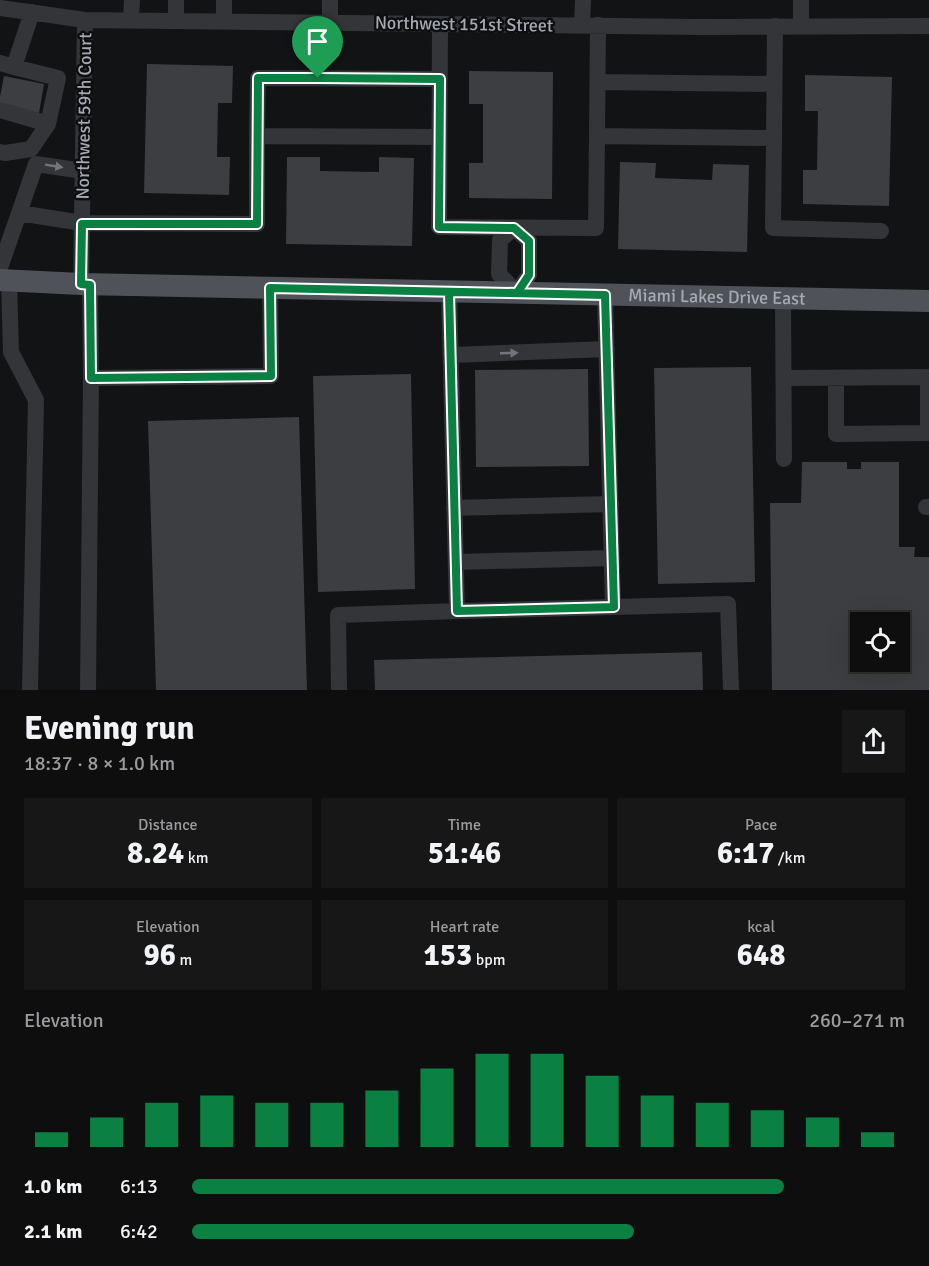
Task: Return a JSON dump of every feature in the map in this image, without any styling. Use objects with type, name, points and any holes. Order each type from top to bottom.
[{"type":"main road","name":"Miami Lakes Drive East","points":[[3,276],[86,284],[929,302]]},
{"type":"street","points":[[132,0],[132,20]]},
{"type":"street","points":[[176,0],[176,21]]},
{"type":"street","points":[[224,0],[224,21]]},
{"type":"street","points":[[330,0],[330,22]]},
{"type":"street","points":[[440,24],[439,227],[596,228],[598,82],[590,26],[583,0]]},
{"type":"street","points":[[801,0],[801,26]]},
{"type":"street","name":"Northwest 151st Street","points":[[0,8],[85,20],[590,26],[929,26]]},
{"type":"street","points":[[0,152],[31,149],[48,124],[58,78],[7,65],[32,12]]},
{"type":"street","name":"Northwest 59th Court","points":[[85,20],[82,224],[91,378],[88,690]]},
{"type":"street","points":[[775,26],[773,228],[881,231]]},
{"type":"street","points":[[19,213],[82,224],[257,224],[258,78],[440,79]]},
{"type":"street","points":[[598,82],[774,84]]},
{"type":"street","points":[[0,110],[48,124]]},
{"type":"street","points":[[258,136],[440,137]]},
{"type":"street","points":[[597,136],[774,138]]},
{"type":"street","points":[[30,690],[36,400],[11,352],[3,276],[19,213],[36,164],[83,171]]},
{"type":"street","points":[[514,228],[529,241],[529,275],[517,293],[499,274],[500,240],[514,228]]},
{"type":"street","points":[[91,378],[271,376],[270,288]]},
{"type":"street","points":[[449,292],[457,611]]},
{"type":"street","points":[[605,295],[614,607]]},
{"type":"street","points":[[783,298],[784,459]]},
{"type":"street","points":[[451,355],[607,349]]},
{"type":"street","points":[[784,378],[928,377],[928,434],[836,434],[836,378]]},
{"type":"street","points":[[454,508],[611,504]]},
{"type":"street","points":[[456,562],[612,558]]},
{"type":"street","points":[[339,690],[338,615],[728,604],[730,690]]},
{"type":"building","points":[[147,64],[233,66],[232,103],[218,103],[217,157],[230,157],[229,195],[144,193]]},
{"type":"building","points":[[469,71],[553,72],[552,199],[469,198],[469,163],[483,163],[483,104],[469,104]]},
{"type":"building","points":[[805,75],[892,77],[889,206],[803,204],[803,170],[817,170],[818,111],[805,111]]},
{"type":"building","points":[[4,76],[44,84],[39,113],[0,105]]},
{"type":"building","points":[[287,157],[320,157],[320,171],[379,172],[379,157],[414,158],[412,246],[286,244]]},
{"type":"building","points":[[620,162],[656,163],[655,178],[712,180],[713,164],[749,165],[747,252],[618,249]]},
{"type":"building","points":[[751,367],[755,582],[658,584],[654,368]]},
{"type":"building","points":[[588,369],[589,466],[476,467],[475,370]]},
{"type":"building","points":[[411,374],[415,589],[318,592],[313,376]]},
{"type":"building","points":[[299,417],[307,690],[156,690],[148,421]]},
{"type":"building","points":[[802,462],[847,462],[847,469],[861,469],[861,462],[899,462],[899,547],[915,547],[914,557],[929,557],[929,690],[772,690],[770,503],[801,503]]},
{"type":"building","points":[[702,652],[703,690],[375,690],[374,660]]},
{"type":"route","points":[[318,78],[258,78],[257,224],[82,224],[81,284],[90,285],[91,378],[271,376],[270,288],[449,292],[605,295],[614,607],[457,611],[449,292],[517,293],[529,275],[529,241],[514,228],[439,227],[440,79],[318,78]]}]
